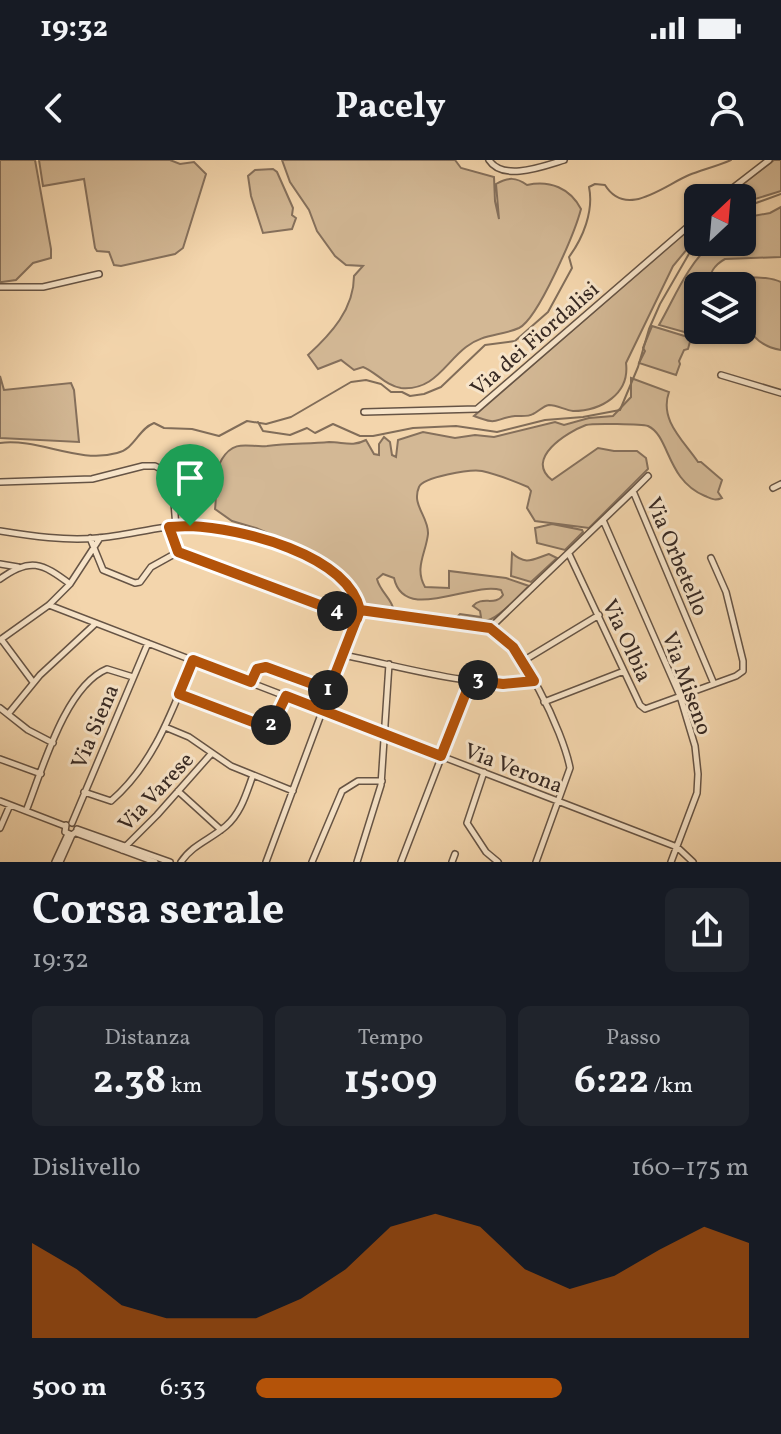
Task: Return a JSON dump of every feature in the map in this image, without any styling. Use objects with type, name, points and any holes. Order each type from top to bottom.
[{"type":"street","points":[[489,160],[493,166],[513,171],[564,160]]},
{"type":"street","points":[[738,184],[769,160]]},
{"type":"street","name":"Via dei Fiordalisi","points":[[364,412],[477,409],[684,230]]},
{"type":"street","points":[[0,287],[43,287],[99,274]]},
{"type":"street","points":[[721,375],[781,393]]},
{"type":"street","points":[[0,482],[95,479],[155,466],[172,478],[172,527],[178,552]]},
{"type":"street","points":[[633,491],[648,476]]},
{"type":"street","points":[[773,488],[781,484]]},
{"type":"street","name":"Via Orbetello","points":[[490,628],[633,491],[714,684]]},
{"type":"street","name":"Via Miseno","points":[[603,520],[680,696],[695,746],[698,783],[693,809],[671,862]]},
{"type":"street","points":[[0,531],[100,538],[196,526],[234,532],[299,552],[344,583],[356,598],[360,610],[266,862]]},
{"type":"street","points":[[90,538],[103,570],[137,583],[152,566],[178,552],[357,619]]},
{"type":"street","points":[[33,682],[0,639],[49,605],[70,584],[100,538]]},
{"type":"street","name":"Via Olbia","points":[[569,554],[643,708],[742,672],[744,666],[726,592],[711,558]]},
{"type":"street","points":[[0,564],[45,566],[70,584]]},
{"type":"street","points":[[0,579],[19,567]]},
{"type":"street","name":"Via Verona","points":[[49,605],[677,847],[693,862]]},
{"type":"street","points":[[360,610],[490,628],[507,640],[523,661],[569,763],[569,774],[536,862]]},
{"type":"street","points":[[523,661],[599,615]]},
{"type":"street","points":[[9,713],[33,682],[95,624]]},
{"type":"street","name":"Via Siena","points":[[72,823],[148,643]]},
{"type":"street","points":[[343,655],[471,680],[503,684],[534,681]]},
{"type":"street","points":[[84,792],[112,800],[151,755],[193,660]]},
{"type":"street","points":[[357,862],[373,819],[382,781],[389,664]]},
{"type":"street","points":[[251,682],[257,669],[266,667],[329,690]]},
{"type":"street","points":[[26,811],[75,697],[90,679],[108,669],[133,677]]},
{"type":"street","points":[[544,702],[624,671]]},
{"type":"street","points":[[401,862],[471,680]]},
{"type":"street","points":[[179,694],[266,727],[273,723],[286,696]]},
{"type":"street","points":[[0,708],[26,729],[53,743]]},
{"type":"street","points":[[165,727],[186,736],[211,754],[293,791]]},
{"type":"street","name":"Via Varese","points":[[124,848],[211,754]]},
{"type":"street","points":[[0,759],[41,774]]},
{"type":"street","points":[[484,772],[467,823],[486,852],[498,862]]},
{"type":"street","points":[[181,862],[193,848],[221,830],[241,807],[253,775]]},
{"type":"street","points":[[312,862],[342,791],[355,782],[382,781]]},
{"type":"street","points":[[178,791],[221,830]]},
{"type":"street","points":[[0,801],[65,826],[73,833],[157,861],[170,862]]},
{"type":"street","points":[[0,828],[10,805]]},
{"type":"street","points":[[58,862],[73,833],[72,823],[65,826]]},
{"type":"street","points":[[452,862],[455,854]]},
{"type":"shaded area","points":[[0,160],[35,160],[51,249],[51,258],[33,263],[16,280],[2,282],[0,282]]},
{"type":"shaded area","points":[[39,160],[194,162],[206,174],[183,248],[175,254],[114,265],[109,252],[95,248],[84,179],[43,186]]},
{"type":"shaded area","points":[[282,160],[455,160],[461,168],[494,177],[499,219],[496,184],[508,179],[516,179],[527,185],[558,187],[571,196],[581,209],[555,274],[527,321],[519,328],[472,343],[431,381],[412,388],[401,388],[363,367],[354,370],[341,360],[318,369],[308,355],[340,320],[350,299],[354,276],[363,266],[346,265],[335,256],[317,231],[309,210],[290,182]]},
{"type":"shaded area","points":[[774,160],[781,160],[781,191],[756,199],[756,184],[742,184]]},
{"type":"shaded area","points":[[273,169],[296,218],[292,229],[263,233],[248,176],[255,170]]},
{"type":"shaded area","points":[[781,207],[781,257],[725,259],[712,272],[688,272],[700,256],[756,256],[756,216]]},
{"type":"shaded area","points":[[684,233],[684,253],[673,266],[626,363],[623,384],[612,399],[594,408],[573,411],[549,405],[529,416],[496,421],[474,416]]},
{"type":"shaded area","points":[[756,278],[781,282],[781,350],[756,338]]},
{"type":"shaded area","points":[[684,279],[684,332],[659,325]]},
{"type":"shaded area","points":[[652,326],[684,336],[684,344],[689,344],[679,361],[676,375],[639,363],[645,351],[643,348]]},
{"type":"shaded area","points":[[0,376],[4,390],[71,383],[79,442],[0,438]]},
{"type":"shaded area","points":[[631,378],[669,392],[667,412],[674,429],[698,462],[722,480],[718,492],[722,498],[712,499],[692,489],[683,480],[655,431],[648,426],[637,425],[586,425],[560,440],[545,455],[545,472],[552,480],[598,448],[637,451],[646,458],[648,469],[589,528],[535,521],[527,508],[531,491],[528,487],[487,472],[458,473],[422,483],[417,500],[428,528],[421,567],[425,587],[449,588],[449,571],[506,578],[529,586],[497,616],[479,623],[458,616],[481,617],[480,611],[473,606],[480,601],[500,598],[503,595],[501,590],[488,589],[424,600],[411,598],[400,591],[394,578],[383,574],[377,579],[394,611],[364,607],[343,573],[309,551],[232,521],[215,509],[219,464],[227,452],[237,446],[352,444],[366,440],[374,454],[379,455],[379,444],[384,437],[390,442],[392,455],[396,457],[398,440],[423,432],[455,438],[475,435],[494,437],[555,422],[564,425],[613,416],[631,397]]},
{"type":"shaded area","points":[[552,524],[583,532],[565,550],[537,543],[535,528]]},
{"type":"shaded area","points":[[512,553],[526,560],[549,554],[557,558],[531,582],[511,576]]},
{"type":"waterway","points":[[0,443],[15,442],[102,456],[123,451],[154,423],[164,428],[192,429],[219,436],[247,421],[266,424],[291,417],[351,382],[366,380],[381,384],[391,392],[410,396],[424,394],[441,387],[485,345],[515,341],[548,312],[572,268],[569,257],[589,215],[589,187],[605,185],[614,195],[634,200],[731,160]]},
{"type":"waterway","points":[[756,203],[781,194]]},
{"type":"waterway","points":[[258,422],[263,431],[290,435],[307,428],[315,433],[333,424],[360,436],[413,428],[456,426],[497,432],[545,420],[620,410],[638,367],[649,329],[688,256]]},
{"type":"route","points":[[190,526],[169,527],[178,552],[357,619],[360,610],[490,628],[513,647],[534,681],[503,684],[471,680],[441,756],[286,696],[273,723],[266,727],[179,694],[193,660],[251,682],[257,669],[266,667],[329,690],[343,655],[360,610],[349,587],[308,556],[248,535],[190,526]]}]
